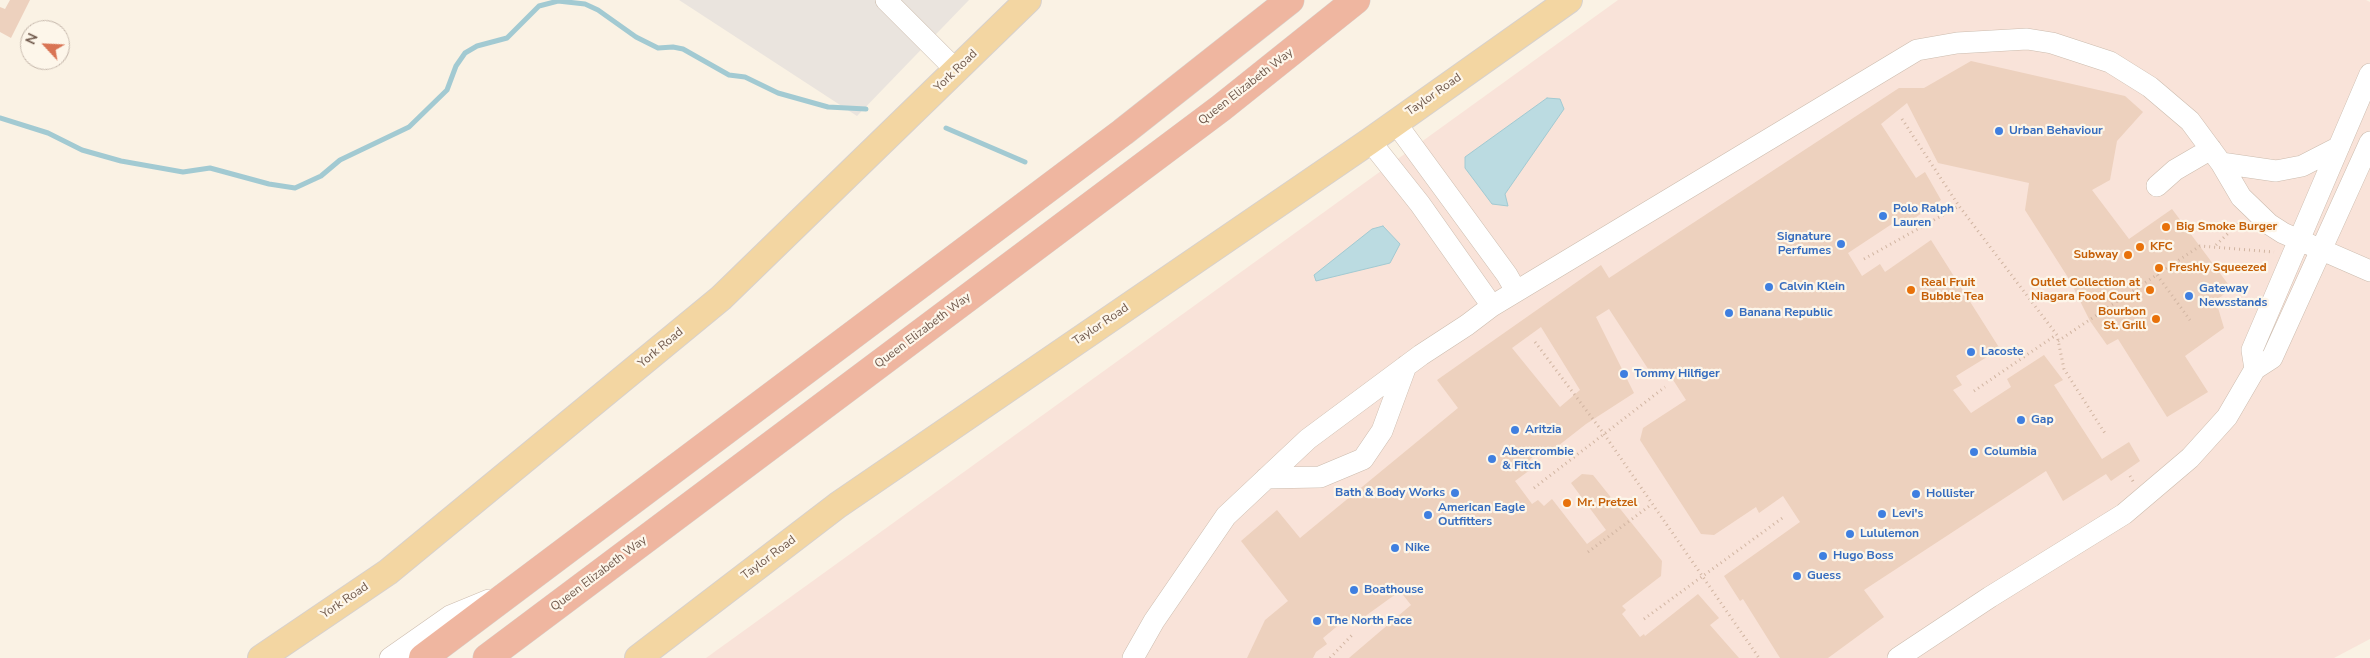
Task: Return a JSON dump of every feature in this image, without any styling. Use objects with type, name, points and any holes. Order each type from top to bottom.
[{"type":"highway","points":[[423,658],[1115,138],[1290,0]]},
{"type":"highway","name":"Queen Elizabeth Way","points":[[487,658],[1213,114],[1356,0]]},
{"type":"main road","name":"York Road","points":[[261,658],[388,572],[714,304],[957,71],[1028,0]]},
{"type":"main road","name":"Taylor Road","points":[[638,658],[838,505],[1370,141],[1569,0]]},
{"type":"street","points":[[886,0],[957,71]]},
{"type":"street","points":[[1133,658],[1154,621],[1226,516],[1308,438],[1492,306],[1917,50],[1957,44],[2027,39],[2052,43],[2110,62],[2150,86],[2190,121],[2216,156],[2240,197],[2268,224],[2299,240],[2370,271]]},
{"type":"street","points":[[2255,369],[2252,350],[2370,74]]},
{"type":"street","points":[[1395,122],[1507,275],[1516,291]]},
{"type":"street","points":[[1370,141],[1420,204],[1492,306]]},
{"type":"street","points":[[1909,655],[1990,597],[2124,514],[2190,458],[2217,429],[2236,403],[2255,369],[2272,358],[2370,142]]},
{"type":"street","points":[[2157,186],[2174,170],[2216,156],[2276,171],[2302,166],[2339,147]]},
{"type":"street","points":[[1266,478],[1320,477],[1363,459],[1382,431],[1406,366]]},
{"type":"street","points":[[390,658],[450,616],[515,589]]},
{"type":"path","points":[[1902,119],[1960,206],[2057,335],[2064,369],[2106,435]]},
{"type":"path","points":[[1864,259],[1960,206]]},
{"type":"path","points":[[2216,246],[2253,210]]},
{"type":"path","points":[[2058,341],[2200,246],[2275,252]]},
{"type":"path","points":[[2157,275],[2190,320]]},
{"type":"path","points":[[1974,391],[2057,335]]},
{"type":"path","points":[[1535,342],[1604,434],[1759,658]]},
{"type":"path","points":[[1534,488],[1665,387]]},
{"type":"path","points":[[1588,552],[1652,504]]},
{"type":"path","points":[[1644,619],[1785,516]]},
{"type":"path","points":[[1330,658],[1353,634]]},
{"type":"shaded area","points":[[679,0],[969,0],[857,116]]},
{"type":"shaded area","points":[[1618,0],[2366,0],[2370,2],[2370,639],[2334,658],[706,658]]},
{"type":"water","points":[[1547,98],[1560,99],[1564,109],[1505,194],[1508,206],[1492,204],[1465,168],[1465,157]]},
{"type":"water","points":[[1383,226],[1400,244],[1390,263],[1316,281],[1314,275],[1372,229]]},
{"type":"building","points":[[10,0],[30,0],[11,38],[0,32],[0,7],[5,9]]},
{"type":"building","points":[[1971,61],[2125,96],[2143,112],[2117,141],[2110,180],[2092,190],[2129,239],[2172,209],[2231,288],[2216,301],[2224,328],[2185,356],[2208,392],[2167,417],[2118,339],[2107,345],[2090,321],[2069,279],[2025,210],[2029,183],[1938,163],[1907,103],[1881,124],[1916,178],[1925,172],[1941,200],[1903,226],[1901,218],[1848,253],[1862,276],[1880,264],[1885,272],[1931,240],[2000,349],[1956,376],[1962,385],[1953,390],[1971,413],[2011,387],[2007,379],[2044,355],[2063,380],[2054,385],[2102,459],[2129,442],[2140,461],[2111,481],[2106,474],[2063,501],[2046,471],[1864,590],[1884,617],[1828,658],[1780,658],[1743,599],[1740,601],[1724,576],[1800,522],[1783,496],[1759,513],[1756,507],[1714,535],[1701,534],[1640,440],[1643,428],[1686,400],[1666,369],[1654,378],[1609,309],[1596,317],[1634,393],[1586,424],[1549,453],[1544,447],[1525,464],[1530,470],[1515,481],[1532,504],[1538,500],[1544,506],[1552,499],[1587,544],[1606,530],[1571,483],[1582,474],[1593,475],[1662,561],[1661,576],[1622,606],[1626,610],[1622,614],[1640,637],[1644,634],[1645,636],[1698,594],[1719,618],[1710,625],[1739,658],[1349,658],[1411,605],[1400,591],[1353,625],[1347,618],[1323,638],[1327,644],[1316,652],[1313,658],[1247,658],[1265,620],[1288,601],[1241,541],[1277,510],[1300,538],[1458,408],[1437,380],[1601,265],[1609,278],[1899,88],[1924,88]],"holes":[[[1541,327],[1580,390],[1560,407],[1512,348]]]},
{"type":"waterway","points":[[0,118],[48,133],[82,150],[121,161],[183,172],[210,168],[269,184],[295,188],[321,176],[340,160],[409,127],[447,90],[456,66],[465,53],[477,46],[507,38],[539,6],[558,1],[585,4],[598,10],[636,37],[658,48],[673,47],[683,49],[729,75],[745,77],[778,93],[828,107],[866,109]]},
{"type":"waterway","points":[[946,128],[1025,162]]},
{"type":"place","name":"Urban Behaviour","points":[[1999,131]]},
{"type":"place","name":"Polo Ralph Lauren","points":[[1883,216]]},
{"type":"place","name":"Big Smoke Burger","points":[[2166,227]]},
{"type":"place","name":"Signature Perfumes","points":[[1841,244]]},
{"type":"place","name":"KFC","points":[[2140,247]]},
{"type":"place","name":"Subway","points":[[2128,255]]},
{"type":"place","name":"Freshly Squeezed","points":[[2159,268]]},
{"type":"place","name":"Calvin Klein","points":[[1769,287]]},
{"type":"place","name":"Real Fruit Bubble Tea","points":[[1911,290]]},
{"type":"place","name":"Outlet Collection at Niagara Food Court","points":[[2150,290]]},
{"type":"place","name":"Gateway Newsstands","points":[[2189,296]]},
{"type":"place","name":"Banana Republic","points":[[1729,313]]},
{"type":"place","name":"Bourbon St. Grill","points":[[2156,319]]},
{"type":"place","name":"Lacoste","points":[[1971,352]]},
{"type":"place","name":"Tommy Hilfiger","points":[[1624,374]]},
{"type":"place","name":"Gap","points":[[2021,420]]},
{"type":"place","name":"Aritzia","points":[[1515,430]]},
{"type":"place","name":"Columbia","points":[[1974,452]]},
{"type":"place","name":"Abercrombie & Fitch","points":[[1492,459]]},
{"type":"place","name":"Bath & Body Works","points":[[1455,493]]},
{"type":"place","name":"Hollister","points":[[1916,494]]},
{"type":"place","name":"Mr. Pretzel","points":[[1567,503]]},
{"type":"place","name":"Levi's","points":[[1882,514]]},
{"type":"place","name":"American Eagle Outfitters","points":[[1428,515]]},
{"type":"place","name":"Lululemon","points":[[1850,534]]},
{"type":"place","name":"Nike","points":[[1395,548]]},
{"type":"place","name":"Hugo Boss","points":[[1823,556]]},
{"type":"place","name":"Guess","points":[[1797,576]]},
{"type":"place","name":"Boathouse","points":[[1354,590]]},
{"type":"place","name":"The North Face","points":[[1317,621]]}]
